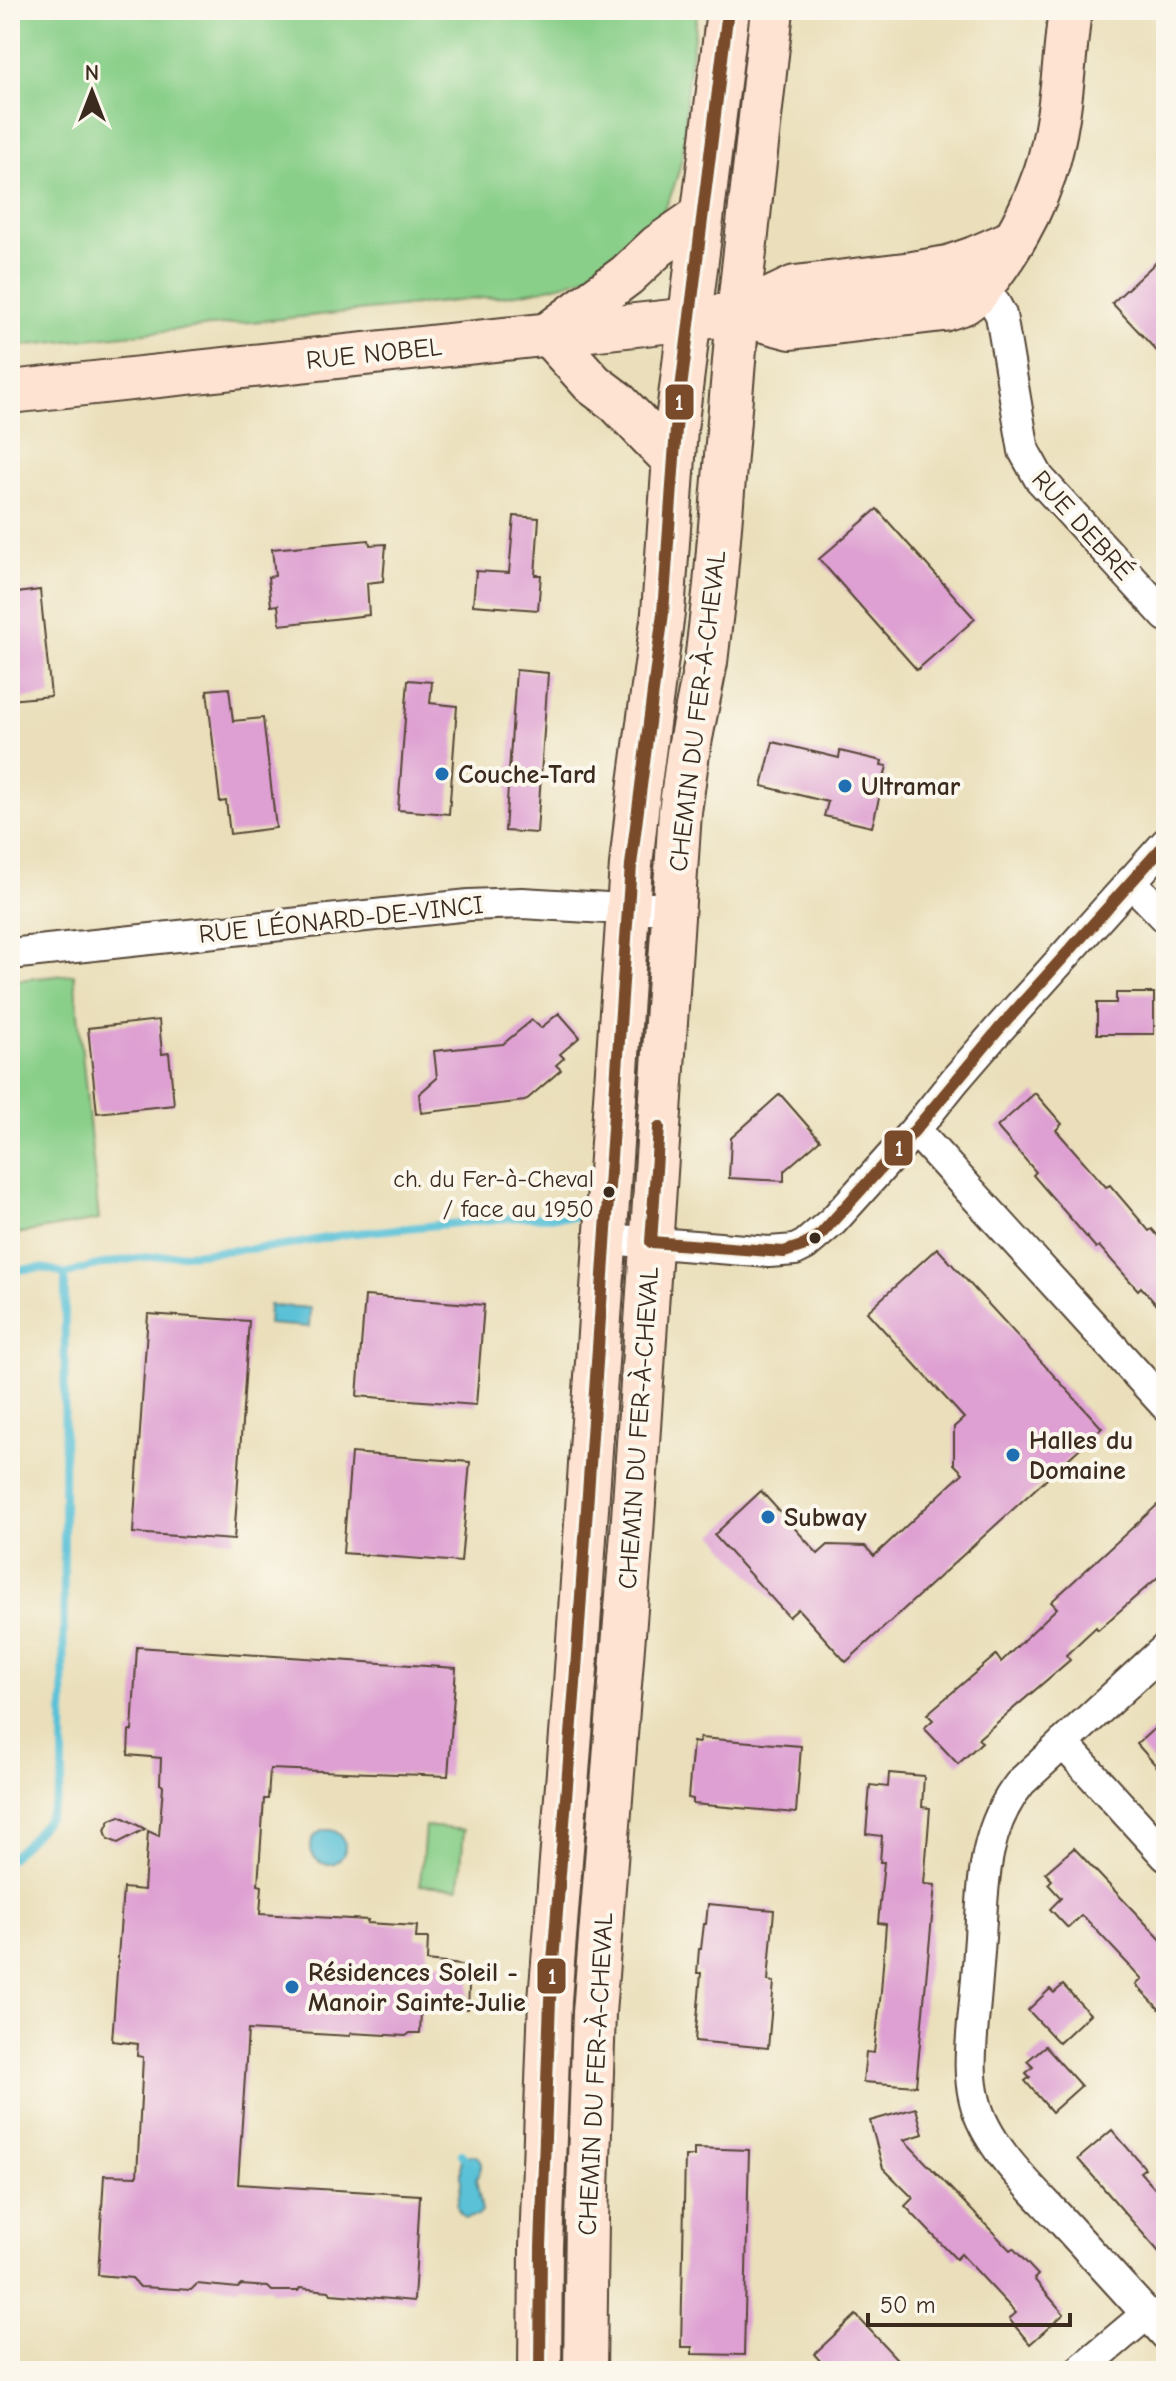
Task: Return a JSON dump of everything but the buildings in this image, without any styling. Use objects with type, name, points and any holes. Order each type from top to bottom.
[{"type":"street","name":"CHEMIN DU FER-À-CHEVAL","points":[[540,2371],[550,2000],[577,1669],[628,908],[637,803],[663,613],[673,460],[728,10]]},
{"type":"street","name":"CHEMIN DU FER-À-CHEVAL","points":[[585,2371],[594,2013],[639,1431],[673,908],[684,775],[706,662],[715,585],[738,314],[772,10]]},
{"type":"street","name":"RUE NOBEL","points":[[738,314],[791,328],[900,317],[953,307],[964,303],[981,288],[1031,208],[1051,151],[1070,10]]},
{"type":"street","points":[[673,460],[617,402],[593,384],[548,334],[627,275],[658,246],[701,216]]},
{"type":"street","name":"RUE NOBEL","points":[[10,392],[738,314],[795,287],[948,267],[1013,241]]},
{"type":"street","name":"RUE DEBRÉ","points":[[981,288],[1001,315],[1024,451],[1030,464],[1047,488],[1166,616]]},
{"type":"street","points":[[607,1239],[769,1252],[795,1250],[821,1234],[1166,843]]},
{"type":"street","points":[[1131,882],[1166,918]]},
{"type":"street","name":"RUE LÉONARD-DE-VINCI","points":[[10,954],[469,905],[522,903],[673,908]]},
{"type":"street","points":[[915,1130],[1166,1406]]},
{"type":"street","points":[[603,1297],[618,1337],[618,1416],[624,1427],[639,1431]]},
{"type":"street","points":[[1079,2371],[1157,2325],[1001,2151],[983,2124],[973,2094],[971,2052],[984,1877],[990,1842],[1009,1797],[1166,1648]]},
{"type":"street","points":[[1063,1743],[1166,1856]]},
{"type":"green space","points":[[10,10],[698,10],[686,95],[682,157],[672,191],[659,219],[641,241],[620,259],[595,273],[567,283],[504,296],[10,347]]},
{"type":"green space","points":[[74,974],[99,1220],[10,1235],[10,981]]},
{"type":"green space","points":[[425,1826],[464,1830],[459,1888],[420,1885]]},
{"type":"water","points":[[269,1305],[310,1308],[309,1327],[268,1324]]},
{"type":"water","points":[[328,1830],[340,1835],[345,1847],[340,1859],[328,1864],[316,1859],[311,1847],[316,1835]]},
{"type":"water","points":[[472,2155],[481,2161],[476,2179],[482,2211],[478,2216],[465,2218],[457,2206],[461,2161]]},
{"type":"waterway","points":[[65,1275],[136,1258],[283,1246],[347,1234],[519,1217],[584,1217]]},
{"type":"waterway","points":[[10,1271],[45,1269],[65,1275],[63,1772],[56,1801],[46,1821],[10,1859]]},
{"type":"waterway","points":[[462,2154],[465,2158]]},
{"type":"transit line","name":"1","points":[[540,2371],[550,2000],[575,1684],[631,865],[663,613],[676,429],[728,10]]},
{"type":"transit line","name":"1","points":[[659,1127],[651,1242],[784,1252],[805,1245],[821,1234],[915,1130],[999,1029],[1166,843]]},
{"type":"place","name":"Couche-Tard","points":[[442,774]]},
{"type":"place","name":"Ultramar","points":[[845,786]]},
{"type":"place","name":"ch. du Fer-à-Cheval / face au 1950","points":[[609,1192]]},
{"type":"place","name":"Halles du Domaine","points":[[1013,1455]]},
{"type":"place","name":"Subway","points":[[768,1517]]},
{"type":"place","name":"Résidences Soleil - Manoir Sainte-Julie","points":[[292,1987]]}]
